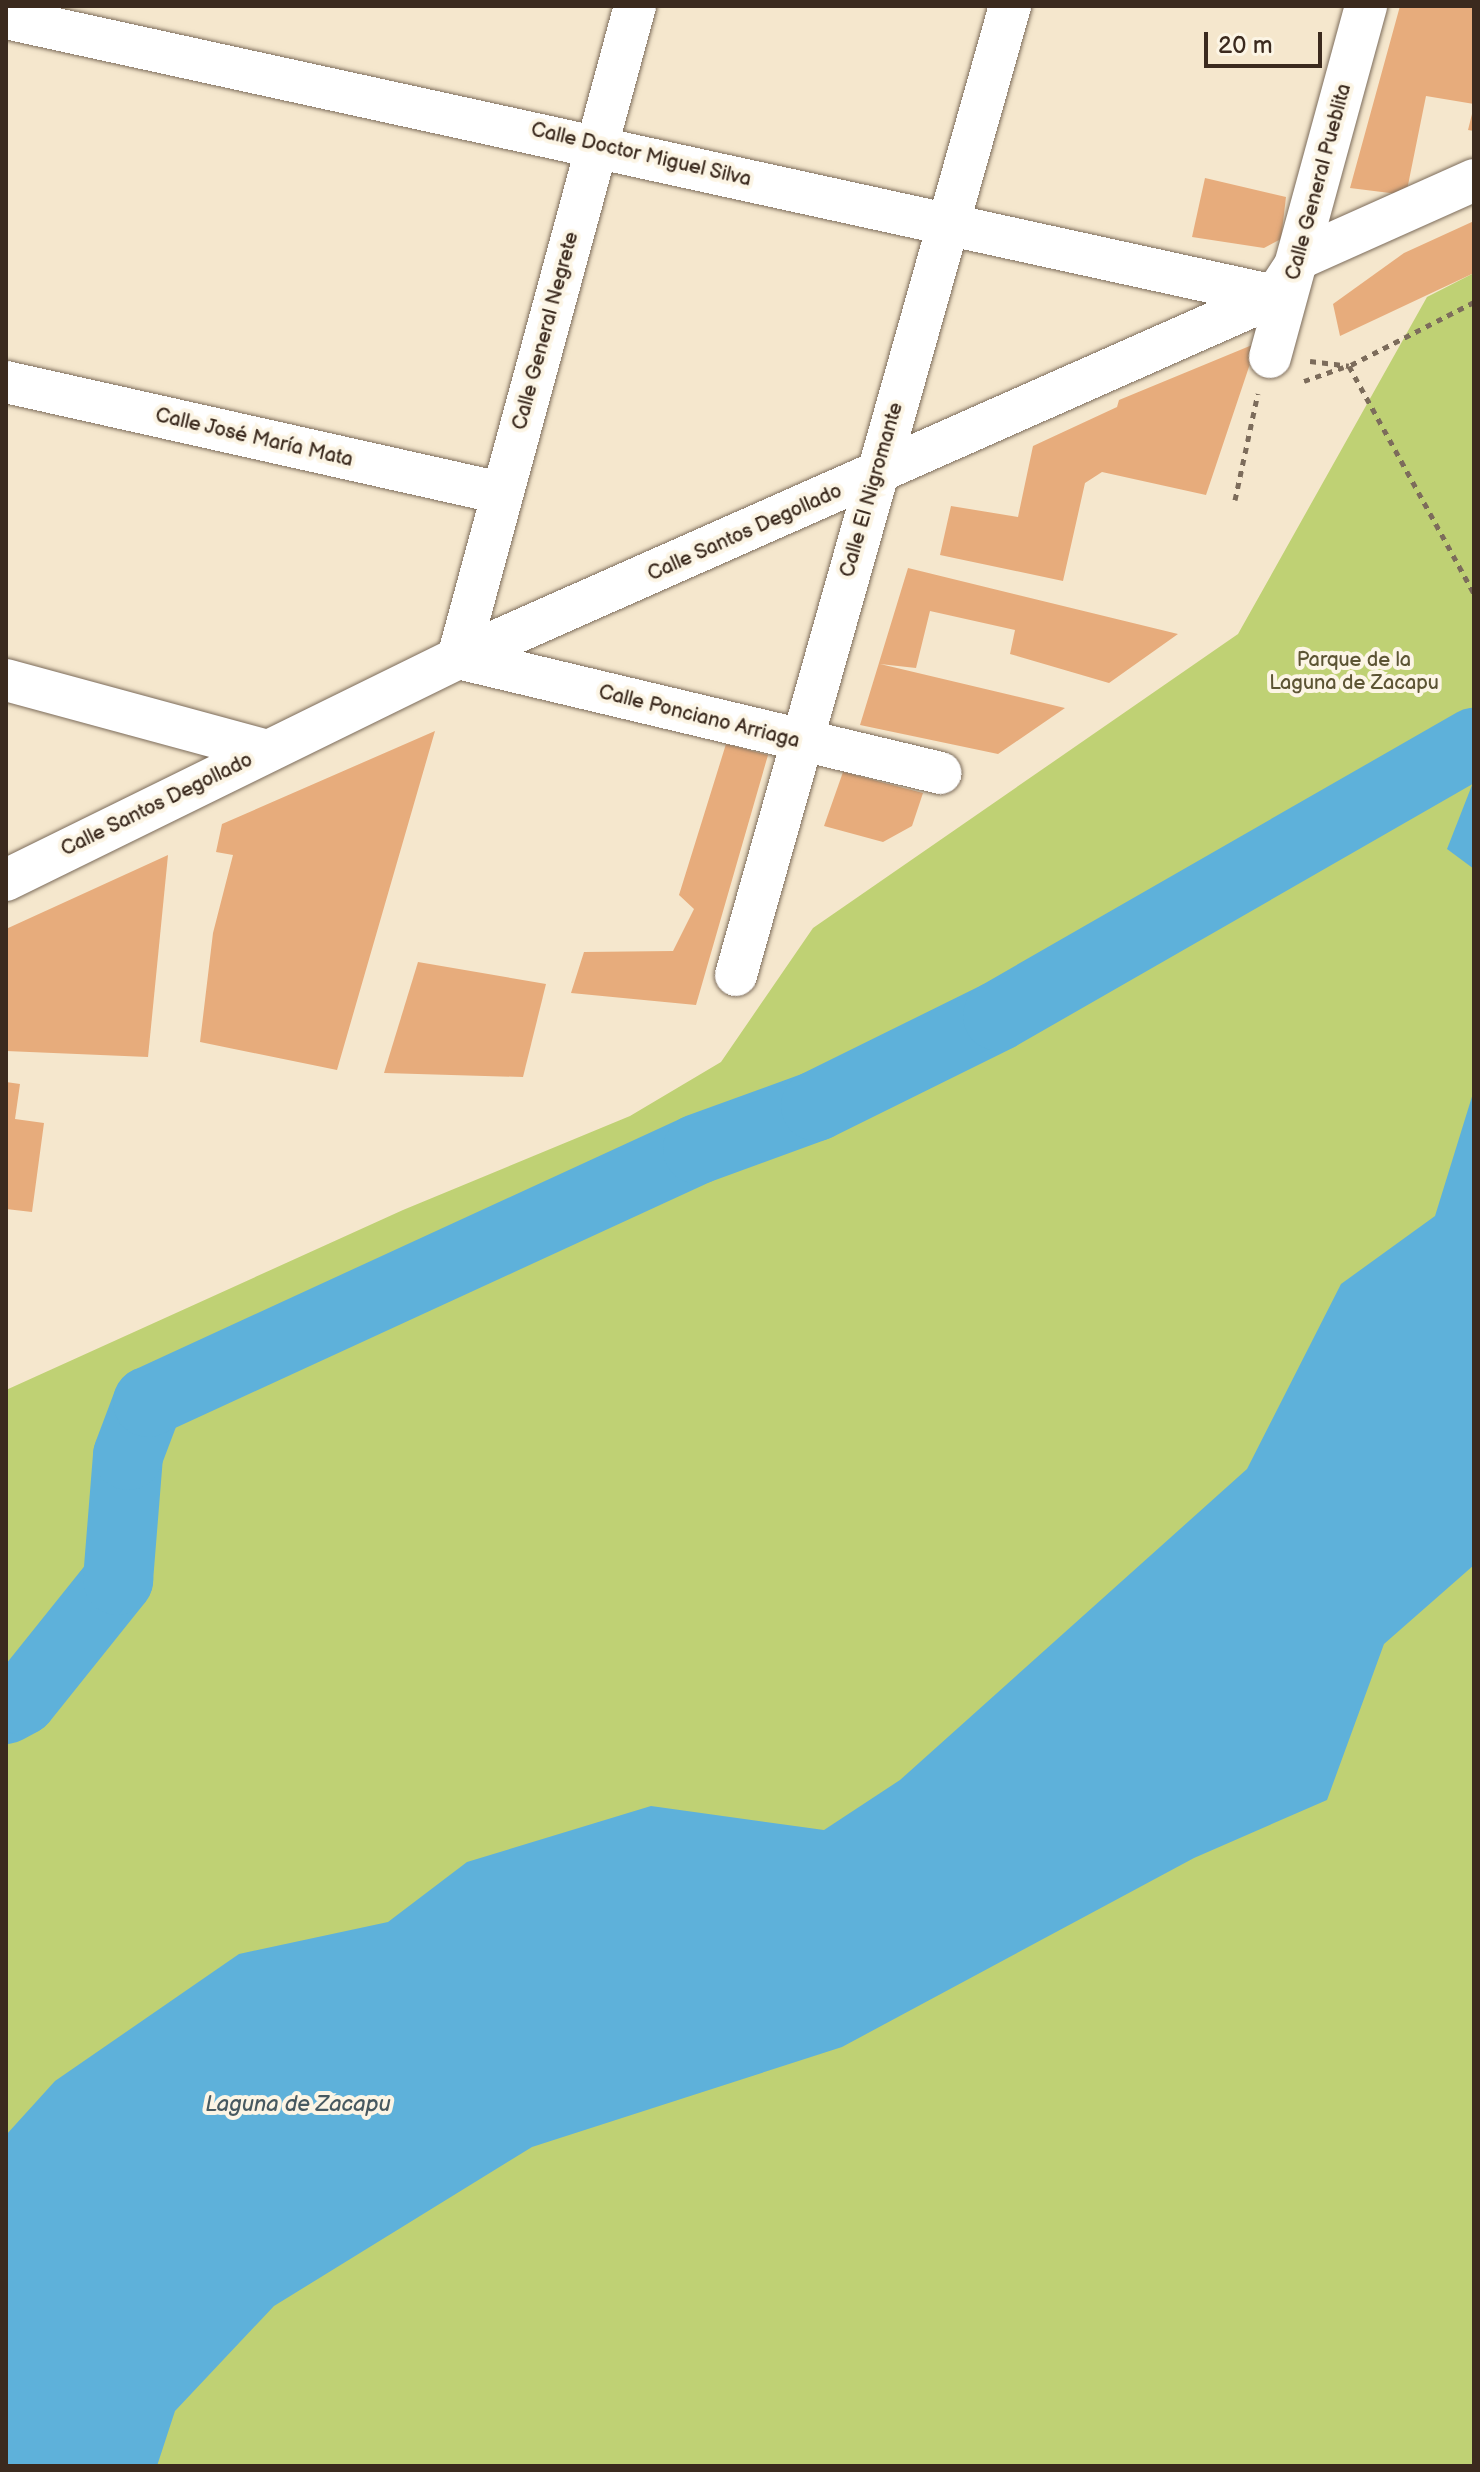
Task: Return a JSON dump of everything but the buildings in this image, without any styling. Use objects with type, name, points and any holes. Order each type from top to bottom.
[{"type":"street","name":"Calle General Negrete","points":[[458,658],[635,6]]},
{"type":"street","name":"Calle El Nigromante","points":[[736,975],[875,476],[952,227],[1010,6]]},
{"type":"street","name":"Calle General Pueblita","points":[[1270,357],[1300,258],[1366,6]]},
{"type":"street","name":"Calle Doctor Miguel Silva","points":[[6,18],[597,144],[952,227],[1275,296]]},
{"type":"street","points":[[1275,296],[1300,258],[1474,180]]},
{"type":"street","name":"Calle Santos Degollado","points":[[6,880],[458,658],[875,476],[1275,296]]},
{"type":"street","name":"Calle José María Mata","points":[[6,382],[501,493]]},
{"type":"street","name":"Calle Ponciano Arriaga","points":[[458,658],[940,773]]},
{"type":"street","points":[[6,680],[267,751]]},
{"type":"path","points":[[1474,302],[1349,366],[1474,593]]},
{"type":"path","points":[[1235,500],[1270,357]]},
{"type":"green space","name":"Parque de la Laguna de Zacapu","points":[[1474,273],[1474,2466],[6,2466],[6,1390],[403,1210],[630,1116],[721,1062],[813,928],[1238,634],[1427,297]]},
{"type":"water","points":[[1474,780],[1474,869],[1447,849]]},
{"type":"water","name":"Laguna de Zacapu","points":[[1474,1090],[1474,1565],[1384,1644],[1327,1800],[1194,1858],[842,2047],[532,2147],[274,2306],[175,2411],[157,2466],[6,2466],[6,2135],[55,2081],[239,1954],[388,1922],[467,1862],[651,1806],[824,1830],[900,1780],[1247,1469],[1341,1284],[1435,1216]]},
{"type":"waterway","points":[[6,1709],[22,1700],[118,1580],[128,1455],[148,1402],[698,1149],[816,1106],[998,1016],[1474,743]]}]
